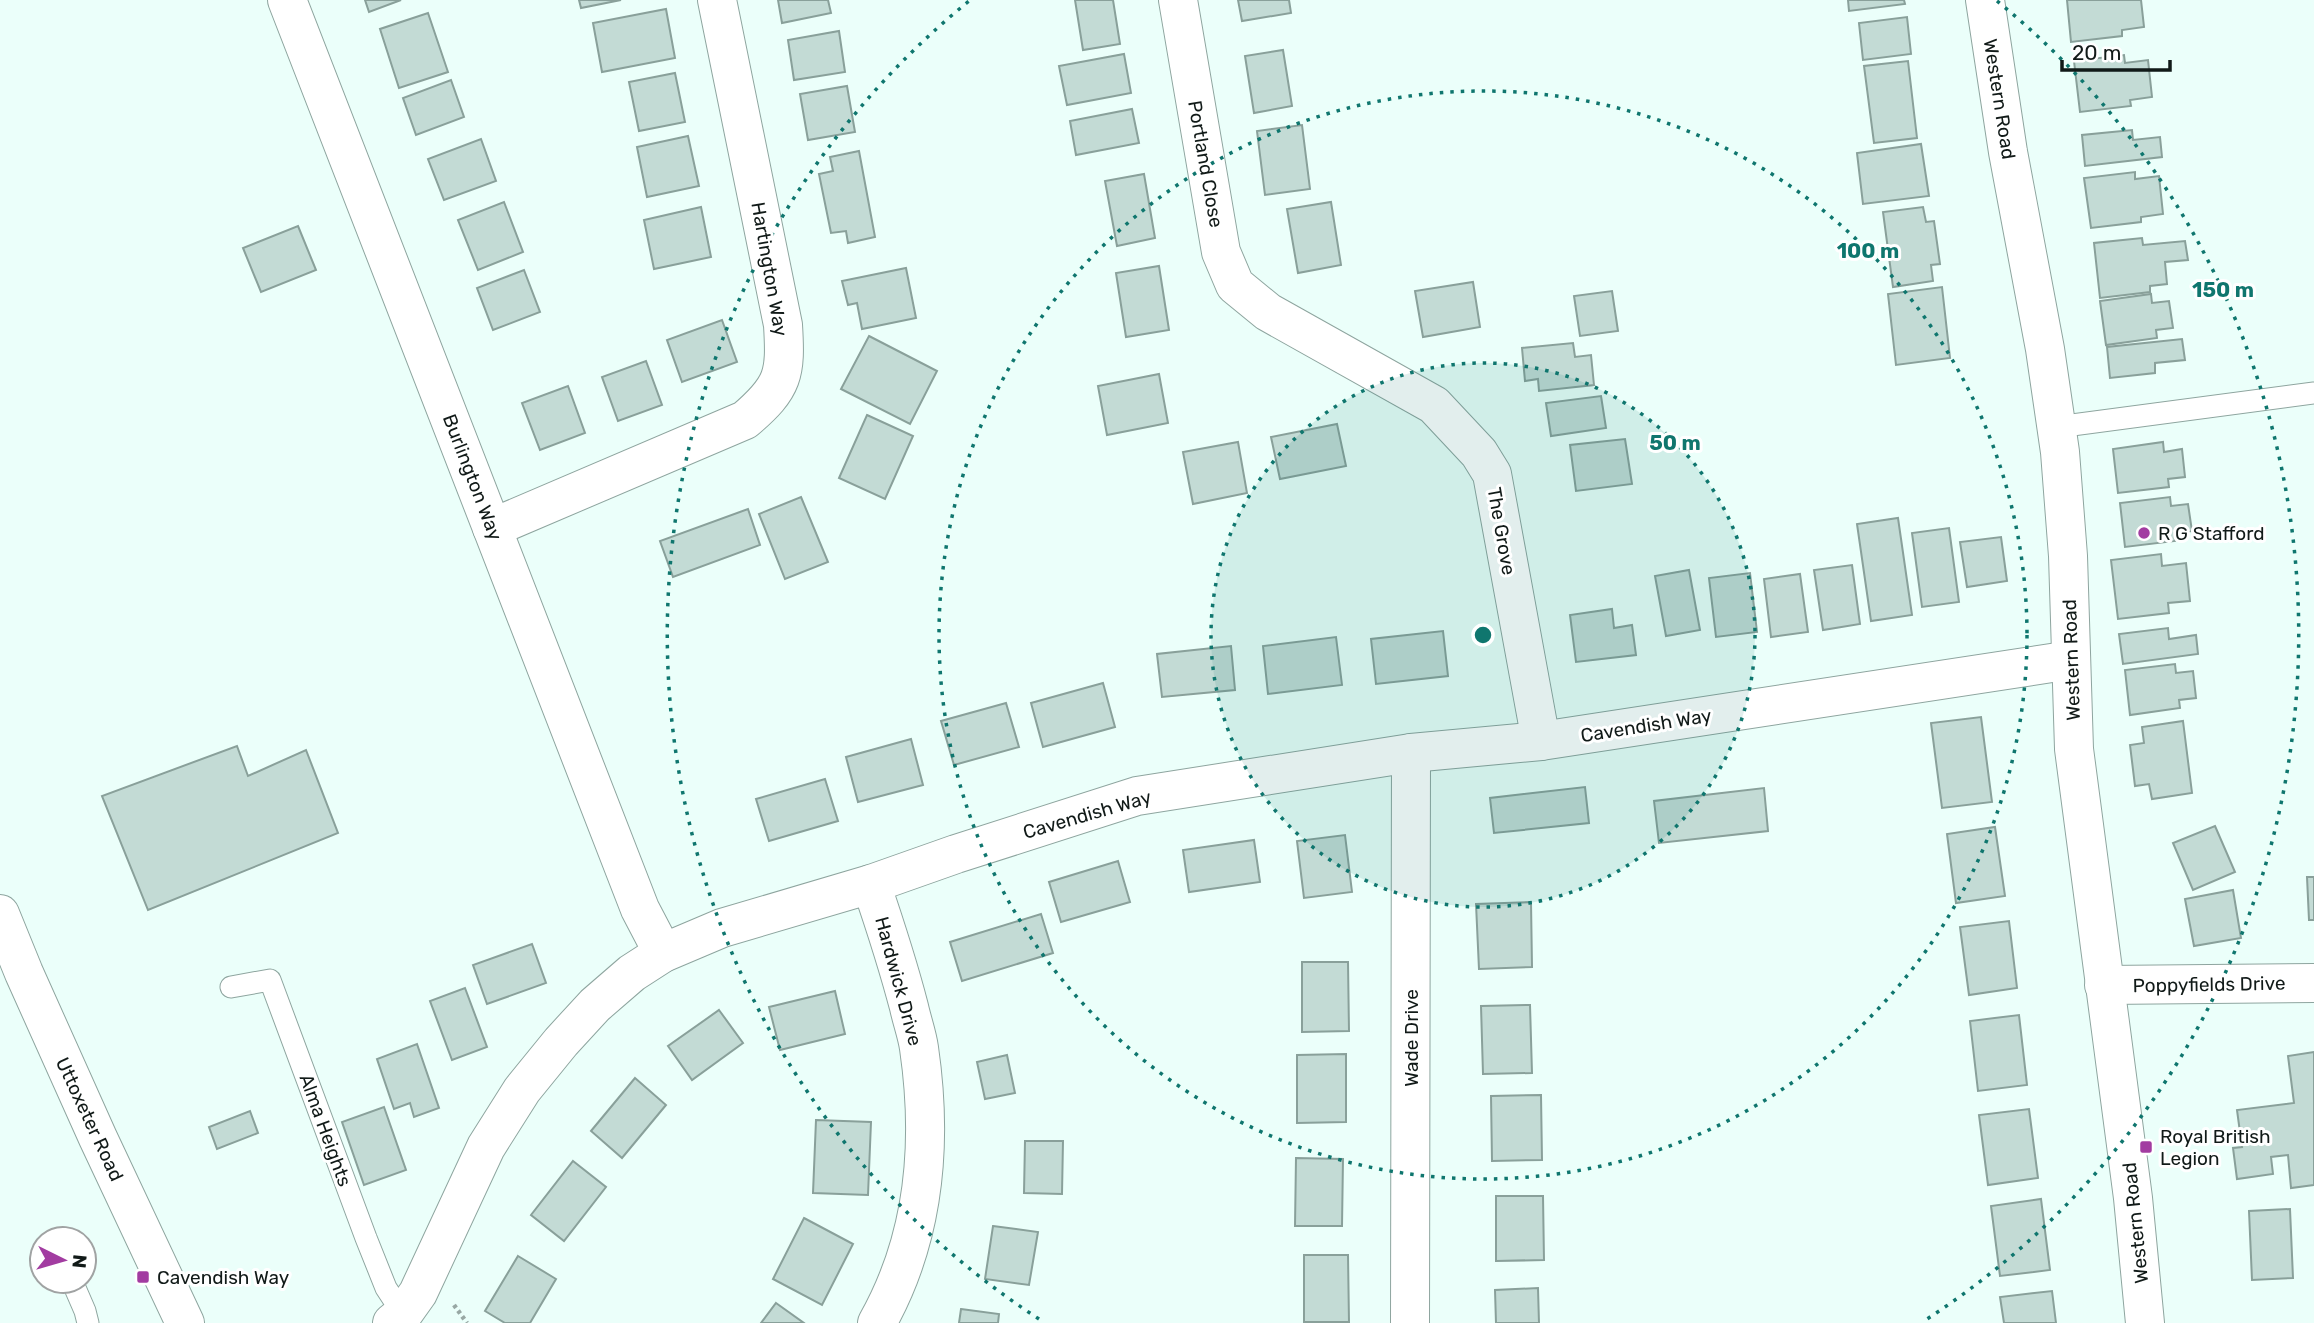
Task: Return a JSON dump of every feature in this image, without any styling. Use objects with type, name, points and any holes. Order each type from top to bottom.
[{"type":"street","name":"Burlington Way","points":[[288,0],[640,909],[663,953]]},
{"type":"street","name":"Hartington Way","points":[[492,527],[745,420],[775,391],[783,376],[783,325],[717,0]]},
{"type":"street","name":"Portland Close","points":[[1178,0],[1221,252],[1235,285],[1268,312]]},
{"type":"street","name":"Western Road","points":[[1985,0],[2008,152],[2057,427],[2068,556],[2074,749],[2133,1198],[2145,1323]]},
{"type":"street","name":"The Grove","points":[[1268,312],[1434,405],[1479,453],[1492,474],[1541,741]]},
{"type":"street","name":"Cavendish Way","points":[[398,1319],[418,1293],[486,1147],[523,1090],[595,1005],[632,973],[663,953],[722,928],[871,884],[956,853],[1137,796],[1411,753],[1541,741],[2071,660]]},
{"type":"street","name":"Wade Drive","points":[[1410,1323],[1411,753]]},
{"type":"street","name":"Hardwick Drive","points":[[871,884],[896,959],[919,1046],[925,1132],[924,1170],[914,1235],[892,1293],[877,1323]]},
{"type":"street","name":"Uttoxeter Road","points":[[0,914],[98,1138],[186,1323]]},
{"type":"street","name":"Poppyfields Drive","points":[[2104,985],[2314,983]]},
{"type":"lane","points":[[2057,427],[2314,393]]},
{"type":"lane","name":"Alma Heights","points":[[231,987],[270,980],[398,1319]]},
{"type":"lane","points":[[78,1295],[88,1323]]},
{"type":"building","points":[[365,0],[401,0],[369,12]]},
{"type":"building","points":[[579,0],[621,0],[581,8]]},
{"type":"building","points":[[778,0],[828,0],[831,13],[782,23]]},
{"type":"building","points":[[1075,0],[1113,0],[1120,44],[1083,50]]},
{"type":"building","points":[[1238,0],[1289,0],[1291,13],[1242,21]]},
{"type":"building","points":[[1848,0],[1904,0],[1905,4],[1849,11]]},
{"type":"building","points":[[2067,0],[2141,0],[2144,27],[2122,30],[2122,36],[2071,42]]},
{"type":"building","points":[[666,9],[675,58],[602,72],[593,23]]},
{"type":"building","points":[[428,13],[448,72],[399,88],[380,29]]},
{"type":"building","points":[[1907,17],[1911,54],[1863,60],[1859,23]]},
{"type":"building","points":[[839,31],[845,72],[794,80],[788,40]]},
{"type":"building","points":[[1283,50],[1292,106],[1254,113],[1245,56]]},
{"type":"building","points":[[1124,54],[1131,93],[1067,105],[1059,66]]},
{"type":"building","points":[[2124,55],[2125,63],[2148,60],[2152,97],[2130,100],[2131,106],[2080,112],[2074,61]]},
{"type":"building","points":[[1908,61],[1917,138],[1874,143],[1864,66]]},
{"type":"building","points":[[675,73],[685,122],[639,131],[629,82]]},
{"type":"building","points":[[451,80],[464,117],[416,135],[403,98]]},
{"type":"building","points":[[847,86],[855,132],[808,140],[800,94]]},
{"type":"building","points":[[1132,109],[1139,143],[1076,155],[1070,121]]},
{"type":"building","points":[[1302,125],[1310,189],[1265,195],[1257,131]]},
{"type":"building","points":[[2132,130],[2133,140],[2160,137],[2162,157],[2085,166],[2082,135]]},
{"type":"building","points":[[688,136],[699,186],[647,197],[637,147]]},
{"type":"building","points":[[481,139],[496,181],[444,200],[428,159]]},
{"type":"building","points":[[1921,144],[1929,196],[1863,204],[1857,153]]},
{"type":"building","points":[[859,151],[875,237],[848,243],[846,231],[831,233],[819,174],[833,171],[830,157]]},
{"type":"building","points":[[2135,172],[2135,179],[2159,176],[2163,214],[2141,217],[2141,222],[2091,228],[2084,178]]},
{"type":"building","points":[[1144,174],[1155,238],[1117,246],[1105,181]]},
{"type":"building","points":[[504,202],[523,252],[478,270],[458,220]]},
{"type":"building","points":[[1331,202],[1341,265],[1298,273],[1287,209]]},
{"type":"building","points":[[701,207],[711,257],[654,269],[644,220]]},
{"type":"building","points":[[1923,207],[1926,222],[1934,221],[1940,264],[1931,265],[1933,281],[1893,287],[1883,212]]},
{"type":"building","points":[[298,226],[316,270],[261,292],[243,248]]},
{"type":"building","points":[[2142,238],[2143,245],[2185,241],[2188,260],[2165,262],[2167,284],[2150,286],[2150,292],[2100,298],[2094,243]]},
{"type":"building","points":[[1159,266],[1169,330],[1126,337],[1116,273]]},
{"type":"building","points":[[906,268],[916,318],[862,329],[857,303],[848,305],[842,281]]},
{"type":"building","points":[[524,270],[540,312],[493,330],[477,288]]},
{"type":"building","points":[[1473,282],[1480,327],[1423,337],[1415,291]]},
{"type":"building","points":[[1942,287],[1950,358],[1896,365],[1888,294]]},
{"type":"building","points":[[1612,291],[1618,331],[1580,336],[1574,296]]},
{"type":"building","points":[[2151,294],[2152,303],[2169,301],[2173,328],[2156,330],[2157,338],[2106,345],[2100,301]]},
{"type":"building","points":[[722,320],[737,362],[682,382],[667,340]]},
{"type":"building","points":[[869,336],[937,371],[910,424],[841,389]]},
{"type":"building","points":[[2182,339],[2185,360],[2155,363],[2155,373],[2110,378],[2107,347]]},
{"type":"building","points":[[1573,343],[1575,357],[1591,355],[1594,385],[1539,391],[1538,379],[1525,381],[1522,348]]},
{"type":"building","points":[[646,361],[662,405],[618,421],[602,377]]},
{"type":"building","points":[[1159,374],[1168,423],[1107,435],[1098,386]]},
{"type":"building","points":[[568,386],[585,433],[540,450],[522,403]]},
{"type":"building","points":[[1601,396],[1606,428],[1551,436],[1546,403]]},
{"type":"building","points":[[867,415],[913,436],[885,499],[839,478]]},
{"type":"building","points":[[1337,424],[1346,466],[1280,479],[1271,437]]},
{"type":"building","points":[[1625,439],[1632,484],[1576,491],[1570,445]]},
{"type":"building","points":[[1238,442],[1247,493],[1193,504],[1183,452]]},
{"type":"building","points":[[2163,442],[2164,452],[2182,449],[2185,477],[2168,479],[2169,487],[2118,493],[2113,449]]},
{"type":"building","points":[[801,497],[828,562],[785,579],[759,514]]},
{"type":"building","points":[[2170,497],[2171,506],[2188,504],[2192,531],[2174,533],[2175,541],[2125,547],[2120,503]]},
{"type":"building","points":[[748,509],[760,545],[673,577],[660,541]]},
{"type":"building","points":[[1898,518],[1912,615],[1871,621],[1857,524]]},
{"type":"building","points":[[1949,528],[1959,602],[1922,607],[1912,533]]},
{"type":"building","points":[[2001,537],[2007,581],[1967,587],[1960,542]]},
{"type":"building","points":[[2161,554],[2162,566],[2186,563],[2190,601],[2168,603],[2169,613],[2118,619],[2111,560]]},
{"type":"building","points":[[1852,565],[1860,624],[1823,630],[1814,570]]},
{"type":"building","points":[[1689,570],[1700,630],[1666,636],[1655,576]]},
{"type":"building","points":[[1750,573],[1757,632],[1716,637],[1709,578]]},
{"type":"building","points":[[1800,574],[1808,632],[1771,637],[1764,579]]},
{"type":"building","points":[[1612,609],[1614,628],[1632,625],[1636,655],[1576,662],[1570,615]]},
{"type":"building","points":[[2168,628],[2169,639],[2196,635],[2198,654],[2123,664],[2119,634]]},
{"type":"building","points":[[1443,631],[1448,676],[1376,684],[1371,639]]},
{"type":"building","points":[[1336,637],[1342,685],[1268,694],[1263,646]]},
{"type":"building","points":[[1231,646],[1235,690],[1162,697],[1157,654]]},
{"type":"building","points":[[2175,664],[2176,673],[2193,671],[2196,698],[2179,700],[2180,708],[2130,715],[2125,670]]},
{"type":"building","points":[[1103,683],[1115,727],[1043,747],[1031,703]]},
{"type":"building","points":[[1006,703],[1019,747],[954,765],[941,721]]},
{"type":"building","points":[[1981,717],[1992,802],[1942,808],[1931,723]]},
{"type":"building","points":[[2183,721],[2192,793],[2152,799],[2149,784],[2135,786],[2130,745],[2144,743],[2142,727]]},
{"type":"building","points":[[911,739],[923,785],[858,802],[846,757]]},
{"type":"building","points":[[237,746],[248,776],[306,750],[338,833],[148,910],[102,796]]},
{"type":"building","points":[[825,779],[838,821],[769,841],[756,799]]},
{"type":"building","points":[[1585,787],[1589,823],[1494,833],[1490,798]]},
{"type":"building","points":[[1764,788],[1768,831],[1659,843],[1654,801]]},
{"type":"building","points":[[2215,826],[2235,872],[2193,890],[2173,843]]},
{"type":"building","points":[[1995,827],[2005,896],[1956,903],[1947,834]]},
{"type":"building","points":[[1345,835],[1352,892],[1304,898],[1297,841]]},
{"type":"building","points":[[1254,840],[1260,882],[1189,892],[1183,850]]},
{"type":"building","points":[[1118,861],[1130,902],[1061,922],[1049,882]]},
{"type":"building","points":[[2307,877],[2314,877],[2314,920],[2309,920]]},
{"type":"building","points":[[2233,890],[2241,938],[2194,946],[2185,899]]},
{"type":"building","points":[[1531,902],[1532,967],[1479,969],[1476,904]]},
{"type":"building","points":[[1041,914],[1053,953],[962,981],[950,942]]},
{"type":"building","points":[[2009,921],[2017,988],[1969,995],[1960,927]]},
{"type":"building","points":[[532,944],[546,983],[487,1004],[473,965]]},
{"type":"building","points":[[1302,962],[1348,962],[1349,1031],[1302,1032]]},
{"type":"building","points":[[465,988],[487,1047],[452,1060],[430,1001]]},
{"type":"building","points":[[835,991],[845,1034],[780,1050],[769,1007]]},
{"type":"building","points":[[1530,1005],[1532,1073],[1483,1074],[1481,1006]]},
{"type":"building","points":[[719,1010],[743,1043],[692,1080],[668,1046]]},
{"type":"building","points":[[2019,1015],[2027,1085],[1978,1091],[1970,1021]]},
{"type":"building","points":[[417,1044],[439,1108],[414,1117],[410,1103],[394,1109],[377,1059]]},
{"type":"building","points":[[2314,1052],[2314,1185],[2291,1188],[2288,1155],[2271,1157],[2273,1174],[2237,1179],[2233,1148],[2242,1147],[2237,1110],[2294,1103],[2288,1056]]},
{"type":"building","points":[[1346,1054],[1346,1122],[1297,1123],[1297,1055]]},
{"type":"building","points":[[1007,1055],[1015,1093],[985,1099],[977,1062]]},
{"type":"building","points":[[635,1078],[666,1105],[622,1158],[591,1131]]},
{"type":"building","points":[[1541,1095],[1542,1160],[1492,1161],[1491,1096]]},
{"type":"building","points":[[384,1107],[406,1170],[364,1185],[342,1122]]},
{"type":"building","points":[[2029,1109],[2038,1178],[1988,1185],[1979,1115]]},
{"type":"building","points":[[250,1111],[258,1133],[217,1149],[209,1127]]},
{"type":"building","points":[[816,1120],[871,1122],[868,1195],[813,1193]]},
{"type":"building","points":[[1025,1141],[1063,1141],[1062,1194],[1024,1193]]},
{"type":"building","points":[[1296,1158],[1343,1159],[1342,1226],[1295,1226]]},
{"type":"building","points":[[573,1161],[606,1187],[564,1241],[531,1215]]},
{"type":"building","points":[[1496,1196],[1543,1196],[1544,1260],[1496,1261]]},
{"type":"building","points":[[2041,1199],[2050,1270],[2000,1276],[1991,1206]]},
{"type":"building","points":[[2290,1209],[2293,1278],[2252,1280],[2249,1211]]},
{"type":"building","points":[[804,1218],[853,1244],[822,1305],[773,1279]]},
{"type":"building","points":[[993,1226],[1038,1232],[1029,1285],[985,1279]]},
{"type":"building","points":[[1304,1255],[1348,1255],[1349,1322],[1304,1322]]},
{"type":"building","points":[[518,1256],[556,1279],[530,1323],[505,1323],[485,1311]]},
{"type":"building","points":[[1538,1288],[1539,1323],[1496,1323],[1495,1290]]},
{"type":"building","points":[[2052,1291],[2056,1323],[2004,1323],[2000,1297]]},
{"type":"building","points":[[776,1303],[804,1323],[761,1323]]},
{"type":"building","points":[[961,1309],[999,1314],[998,1323],[959,1323]]},
{"type":"place","name":"R G Stafford","points":[[2144,533]]},
{"type":"place","name":"Royal British Legion","points":[[2146,1147]]},
{"type":"place","name":"Cavendish Way","points":[[143,1277]]}]
